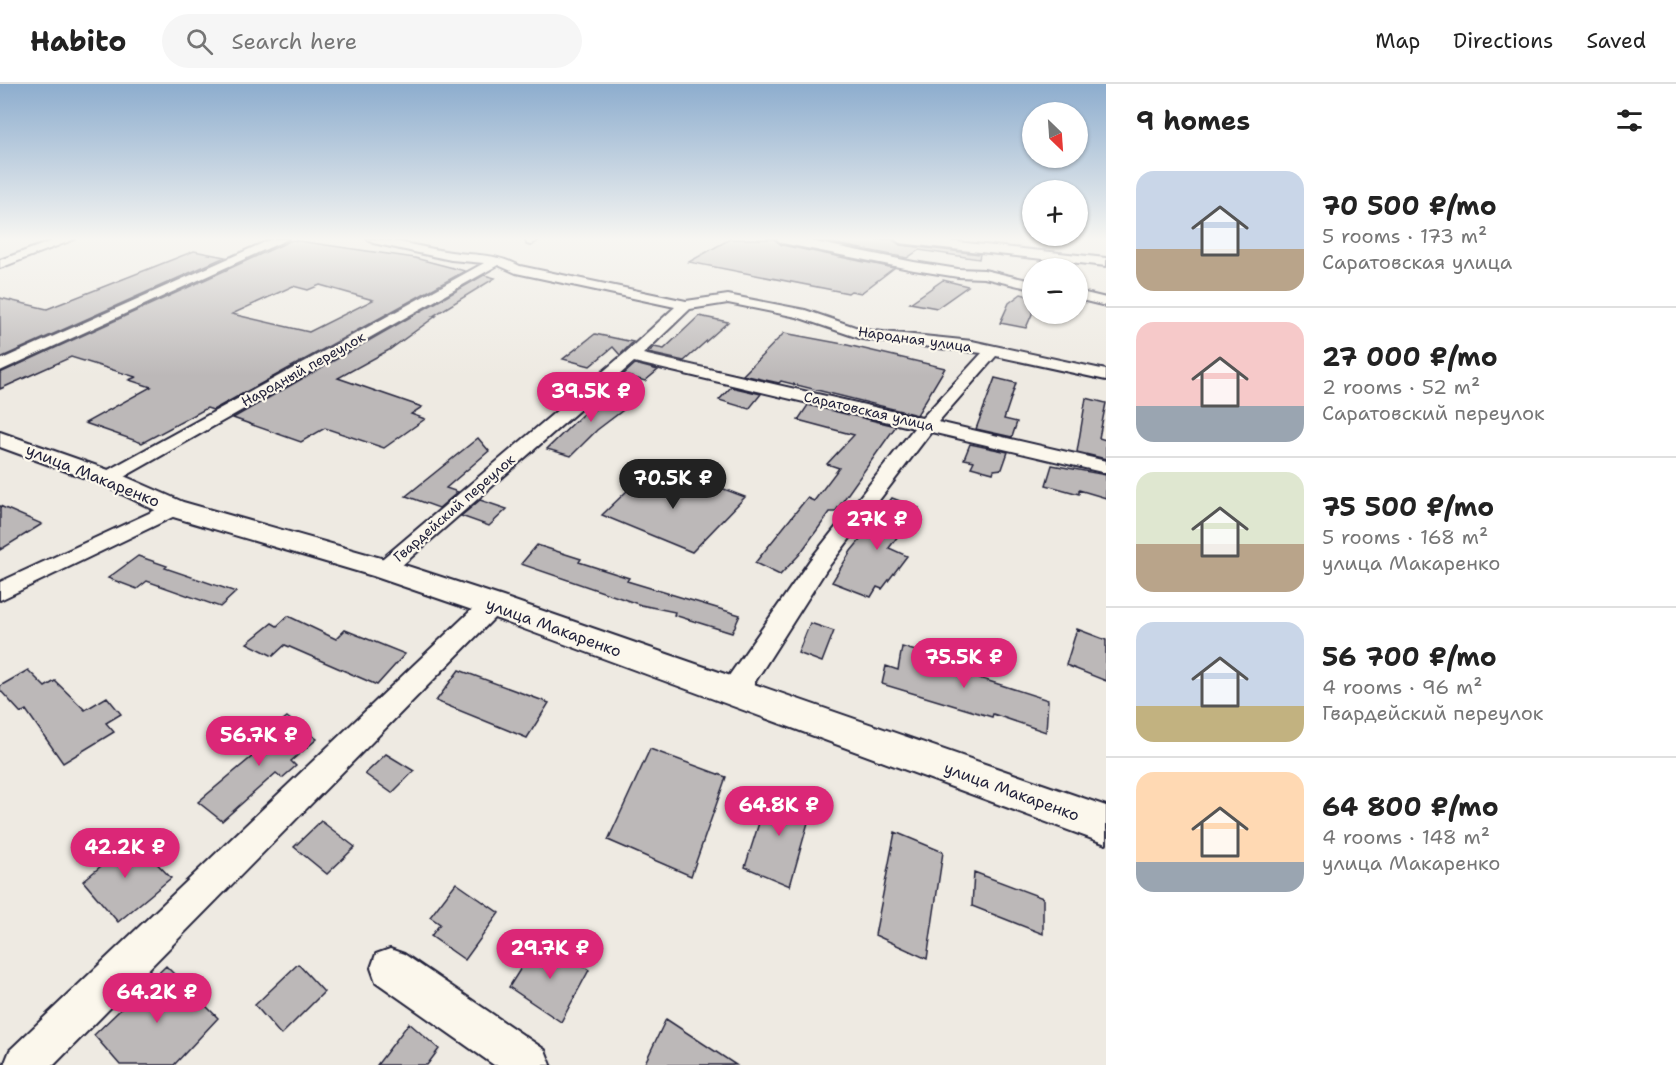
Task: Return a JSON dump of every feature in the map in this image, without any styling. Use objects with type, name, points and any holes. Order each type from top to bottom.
[{"type":"main road","name":"улица Макаренко","points":[[0,439],[108,478],[173,508],[384,568],[1106,825]]},
{"type":"street","points":[[0,366],[180,285]]},
{"type":"street","name":"Народный переулок","points":[[108,478],[454,285]]},
{"type":"street","name":"Народная улица","points":[[591,285],[686,305],[728,299],[800,313],[862,334],[972,346],[1106,375]]},
{"type":"street","points":[[1088,298],[1106,302]]},
{"type":"street","name":"Гвардейский переулок","points":[[384,568],[631,356],[686,305]]},
{"type":"street","points":[[734,692],[818,565],[926,425],[993,350]]},
{"type":"street","name":"Саратовская улица","points":[[631,356],[1106,467]]},
{"type":"street","points":[[0,592],[173,508]]},
{"type":"street","points":[[25,1065],[492,605]]},
{"type":"street","points":[[390,968],[530,1065]]},
{"type":"building","points":[[108,285],[163,285],[0,358],[0,298],[47,309]]},
{"type":"building","points":[[194,285],[440,285],[213,410],[207,408],[142,443],[85,423],[151,387],[129,380],[136,377],[71,357],[0,389],[0,373]],"holes":[[[320,285],[373,300],[309,332],[232,314],[293,286],[308,290]]]},
{"type":"building","points":[[467,285],[484,285],[433,316],[436,316],[389,350],[338,378],[422,407],[411,414],[425,419],[384,448],[325,428],[301,442],[233,418]]},
{"type":"building","points":[[806,285],[872,285],[861,293],[851,291],[848,293]]},
{"type":"building","points":[[936,285],[968,286],[937,308],[910,303]]},
{"type":"building","points":[[1022,294],[1022,324],[1028,324],[1026,328],[1000,323],[1009,303]]},
{"type":"building","points":[[699,316],[728,322],[684,361],[648,353],[654,347],[664,349]]},
{"type":"building","points":[[784,333],[945,368],[917,415],[781,381],[779,383],[743,375]]},
{"type":"building","points":[[595,334],[633,342],[620,355],[613,347],[590,366],[563,359]]},
{"type":"building","points":[[635,364],[658,370],[645,381],[623,375]]},
{"type":"building","points":[[995,378],[1016,383],[1004,419],[1017,422],[1012,437],[976,429]]},
{"type":"building","points":[[731,387],[761,394],[749,409],[719,400]]},
{"type":"building","points":[[618,391],[639,398],[597,430],[571,456],[547,449],[586,411],[592,411]]},
{"type":"building","points":[[1086,398],[1106,403],[1099,438],[1106,440],[1106,459],[1077,452]]},
{"type":"building","points":[[808,405],[896,426],[835,512],[830,512],[799,555],[780,575],[755,563],[807,498],[814,501],[839,468],[827,464],[854,435],[798,420]]},
{"type":"building","points":[[478,438],[489,451],[446,488],[458,492],[439,508],[406,496]]},
{"type":"building","points":[[970,444],[1008,452],[1002,469],[994,470],[993,473],[971,467],[974,461],[964,459]]},
{"type":"building","points":[[1052,465],[1106,475],[1106,498],[1079,490],[1079,494],[1046,485]]},
{"type":"building","points":[[640,472],[701,492],[711,484],[745,497],[692,552],[602,515],[629,489],[625,488]]},
{"type":"building","points":[[892,498],[919,508],[889,548],[907,556],[882,589],[877,587],[871,597],[832,582],[851,551]]},
{"type":"building","points":[[480,500],[507,509],[489,526],[461,516]]},
{"type":"building","points":[[0,506],[42,524],[0,550]]},
{"type":"building","points":[[537,545],[581,559],[579,562],[629,578],[627,581],[740,615],[732,633],[674,615],[675,612],[641,605],[521,564]]},
{"type":"building","points":[[138,556],[167,566],[165,568],[236,592],[220,607],[147,581],[137,589],[108,578]]},
{"type":"building","points":[[288,616],[336,639],[345,630],[405,654],[377,685],[285,645],[273,656],[247,643],[272,623],[277,626]]},
{"type":"building","points":[[810,623],[834,631],[822,662],[798,653]]},
{"type":"building","points":[[1077,629],[1106,640],[1106,681],[1066,665]]},
{"type":"building","points":[[902,647],[977,669],[976,677],[1048,700],[1046,732],[993,714],[992,717],[882,684],[886,666],[898,670]]},
{"type":"building","points":[[28,670],[45,687],[55,681],[85,710],[107,697],[121,714],[106,723],[114,732],[63,763],[26,710],[21,713],[0,690],[0,686]]},
{"type":"building","points":[[459,670],[549,703],[527,738],[436,701]]},
{"type":"building","points":[[287,717],[317,739],[291,761],[296,766],[282,778],[276,773],[222,821],[198,802],[254,755],[246,749]]},
{"type":"building","points":[[650,749],[726,777],[691,876],[608,840]]},
{"type":"building","points":[[386,754],[414,771],[392,793],[365,774]]},
{"type":"building","points":[[770,788],[813,805],[790,886],[745,867]]},
{"type":"building","points":[[321,821],[355,847],[327,874],[294,847]]},
{"type":"building","points":[[895,832],[943,852],[927,959],[875,935]]},
{"type":"building","points":[[134,840],[171,878],[118,922],[83,881],[101,866],[94,859],[109,847],[116,854]]},
{"type":"building","points":[[974,872],[1043,898],[1043,934],[972,906]]},
{"type":"building","points":[[456,883],[499,913],[465,960],[431,936],[440,924],[430,917]]},
{"type":"building","points":[[539,939],[589,970],[561,1022],[509,987]]},
{"type":"building","points":[[298,964],[324,992],[281,1035],[255,1005]]},
{"type":"building","points":[[166,966],[218,1018],[174,1065],[120,1065],[94,1035]]},
{"type":"building","points":[[666,1019],[736,1065],[644,1065]]},
{"type":"building","points":[[409,1023],[439,1049],[427,1065],[377,1065]]}]
